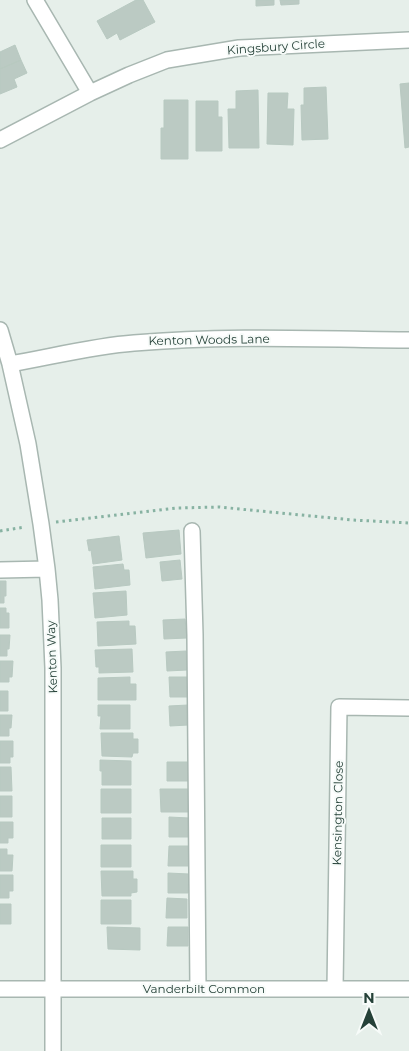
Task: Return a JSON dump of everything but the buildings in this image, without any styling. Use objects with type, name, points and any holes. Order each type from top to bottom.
[{"type":"street","points":[[35,0],[90,93]]},
{"type":"street","name":"Kingsbury Circle","points":[[0,140],[90,93],[168,60],[239,48],[409,40]]},
{"type":"street","name":"Kenton Way","points":[[0,330],[10,364],[28,444],[41,524],[50,600],[53,668],[53,1051]]},
{"type":"street","name":"Kenton Woods Lane","points":[[10,364],[133,343],[206,338],[409,340]]},
{"type":"street","points":[[192,531],[195,635],[198,989]]},
{"type":"street","points":[[0,570],[47,569]]},
{"type":"street","name":"Kensington Close","points":[[335,989],[339,707],[409,708]]},
{"type":"street","name":"Vanderbilt Common","points":[[0,989],[409,989]]},
{"type":"path","points":[[0,531],[146,511],[219,507],[353,520],[409,522]]}]
